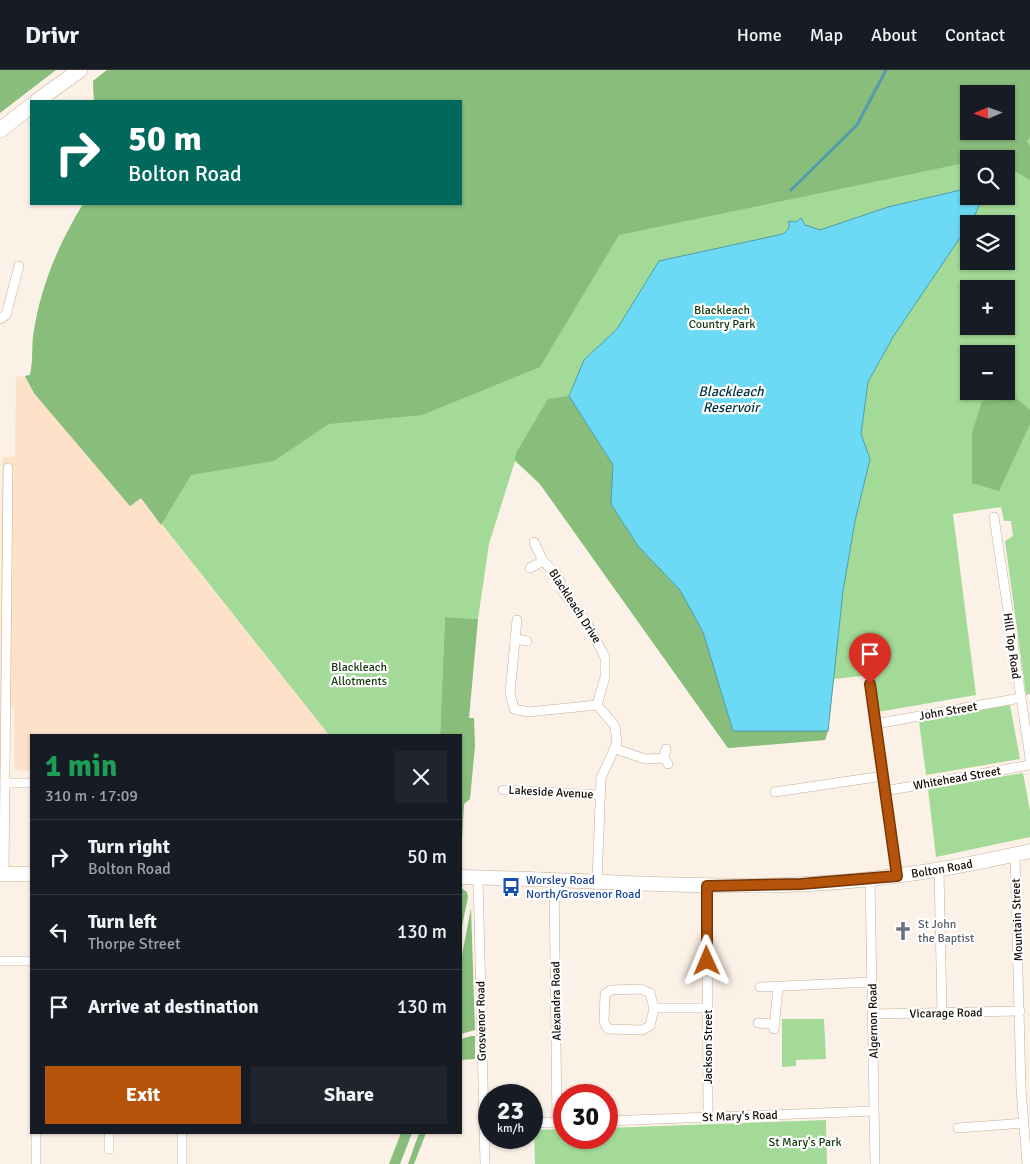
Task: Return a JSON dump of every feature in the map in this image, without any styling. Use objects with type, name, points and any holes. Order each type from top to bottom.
[{"type":"highway","points":[[38,100],[80,70]]},
{"type":"highway","points":[[0,130],[30,107]]},
{"type":"main road","name":"Bolton Road","points":[[469,877],[707,886],[784,885],[897,876],[939,870],[1030,851]]},
{"type":"main road","points":[[2,874],[30,874]]},
{"type":"street","points":[[0,319],[6,315],[10,304],[19,266]]},
{"type":"street","points":[[2,874],[5,783],[3,728],[8,468]]},
{"type":"street","name":"Hill Top Road","points":[[994,517],[1001,533],[1020,698],[1030,758]]},
{"type":"street","name":"Blackleach Drive","points":[[534,542],[543,561],[558,576],[563,592],[580,611],[605,656],[606,677],[597,705]]},
{"type":"street","name":"Blackleach Drive","points":[[530,568],[543,561]]},
{"type":"street","points":[[514,708],[510,692],[518,620]]},
{"type":"street","points":[[515,639],[527,641]]},
{"type":"street","points":[[870,684],[897,876]]},
{"type":"street","name":"John Street","points":[[876,724],[1020,698]]},
{"type":"street","points":[[514,708],[528,712],[597,705],[615,726],[616,749],[602,771],[597,882]]},
{"type":"street","points":[[507,717],[514,708]]},
{"type":"street","points":[[616,749],[644,759],[666,757]]},
{"type":"street","name":"Whitehead Street","points":[[885,791],[1030,765]]},
{"type":"street","points":[[774,792],[797,793],[883,776]]},
{"type":"street","points":[[5,783],[30,783]]},
{"type":"street","name":"Lakeside Avenue","points":[[503,791],[600,795]]},
{"type":"street","name":"Mountain Street","points":[[1015,855],[1021,1068],[1027,1164]]},
{"type":"street","points":[[939,870],[942,1013]]},
{"type":"street","name":"Grosvenor Road","points":[[469,877],[483,1084]]},
{"type":"street","name":"Algernon Road","points":[[870,879],[875,1164]]},
{"type":"street","name":"Alexandra Road","points":[[554,880],[559,1084]]},
{"type":"street","name":"Jackson Street","points":[[707,886],[708,1118]]},
{"type":"street","points":[[0,961],[30,961]]},
{"type":"street","points":[[760,986],[778,987],[872,982]]},
{"type":"street","points":[[758,1023],[774,1026],[778,987]]},
{"type":"street","points":[[642,989],[650,993],[654,1008],[650,1026],[647,1028],[612,1031],[605,1026],[604,998],[608,991],[642,989]]},
{"type":"street","points":[[654,1008],[708,1008]]},
{"type":"street","name":"Vicarage Road","points":[[873,1014],[1020,1011]]},
{"type":"street","points":[[1021,1068],[1030,1064]]},
{"type":"street","name":"St Mary's Road","points":[[618,1121],[874,1111]]},
{"type":"street","points":[[958,1128],[1024,1123]]},
{"type":"street","points":[[36,1134],[36,1164]]},
{"type":"street","points":[[109,1134],[109,1149]]},
{"type":"street","points":[[182,1134],[182,1164]]},
{"type":"street","name":"Grosvenor Road","points":[[485,1149],[485,1164]]},
{"type":"shaded area","points":[[25,376],[34,393],[130,506],[140,498],[328,734],[30,734],[30,771],[14,770],[14,707],[0,707],[2,457],[15,457],[16,377]]},
{"type":"green space","points":[[0,70],[56,70],[0,113]]},
{"type":"green space","name":"Blackleach Country Park","points":[[107,70],[1030,70],[1030,694],[1026,695],[1005,541],[1013,536],[1011,521],[1004,521],[1001,507],[953,514],[976,695],[878,712],[872,675],[834,679],[825,740],[728,748],[540,484],[515,461],[489,544],[478,619],[445,617],[440,734],[328,734],[141,498],[130,506],[34,393],[25,376],[30,375],[31,370],[36,319],[51,268],[82,205],[462,205],[462,100],[94,100],[93,81]]},
{"type":"green space","points":[[107,70],[1030,70],[1030,137],[1027,141],[1030,147],[1030,180],[1015,171],[1015,150],[960,150],[960,164],[619,235],[540,367],[422,415],[329,424],[274,461],[191,475],[161,525],[141,498],[130,506],[34,393],[25,376],[30,375],[33,337],[45,284],[58,251],[82,205],[462,205],[462,100],[94,100],[93,81]]},
{"type":"green space","points":[[569,396],[613,465],[611,504],[638,546],[680,590],[703,632],[733,731],[828,731],[825,740],[728,748],[540,484],[515,460],[516,453],[548,399]]},
{"type":"green space","points":[[1015,399],[1030,410],[1030,424],[999,491],[972,483],[972,433],[982,401]]},
{"type":"green space","points":[[445,617],[478,619],[469,718],[474,718],[475,746],[470,799],[464,804],[462,841],[462,734],[440,734]]},
{"type":"green space","points":[[1010,705],[1020,759],[926,775],[919,721]]},
{"type":"green space","points":[[1023,773],[1030,811],[1030,837],[936,857],[928,789]]},
{"type":"green space","points":[[462,889],[467,892],[468,897],[462,926]]},
{"type":"green space","points":[[471,908],[475,1030],[462,1034],[462,955]]},
{"type":"green space","points":[[782,1019],[824,1019],[826,1059],[796,1060],[796,1066],[782,1067]]},
{"type":"green space","points":[[475,1036],[475,1059],[462,1060],[462,1039]]},
{"type":"green space","name":"St Mary's Park","points":[[826,1120],[827,1164],[535,1164],[535,1149],[543,1149],[543,1130],[553,1129],[553,1149],[618,1149],[618,1128]]},
{"type":"green space","points":[[401,1134],[412,1134],[400,1164],[389,1164]]},
{"type":"green space","points":[[419,1134],[426,1134],[414,1164],[408,1164]]},
{"type":"water","name":"Blackleach Reservoir","points":[[960,190],[960,205],[979,205],[975,215],[960,215],[960,238],[893,337],[868,382],[861,434],[870,459],[855,521],[843,591],[828,731],[733,731],[703,632],[680,590],[638,546],[611,504],[613,465],[569,396],[584,360],[617,329],[659,261],[783,234],[789,228],[789,221],[796,222],[801,218],[805,225],[820,230],[888,207]]},
{"type":"waterway","points":[[791,190],[857,125],[886,70]]},
{"type":"place","name":"Worsley Road North/Grosvenor Road","points":[[511,887]]},
{"type":"place","name":"St John the Baptist","points":[[903,931]]},
{"type":"route","points":[[707,961],[707,886],[818,884],[897,876],[870,684]]},
{"type":"park label","name":"Blackleach Allotments","points":[[359,674]]}]
